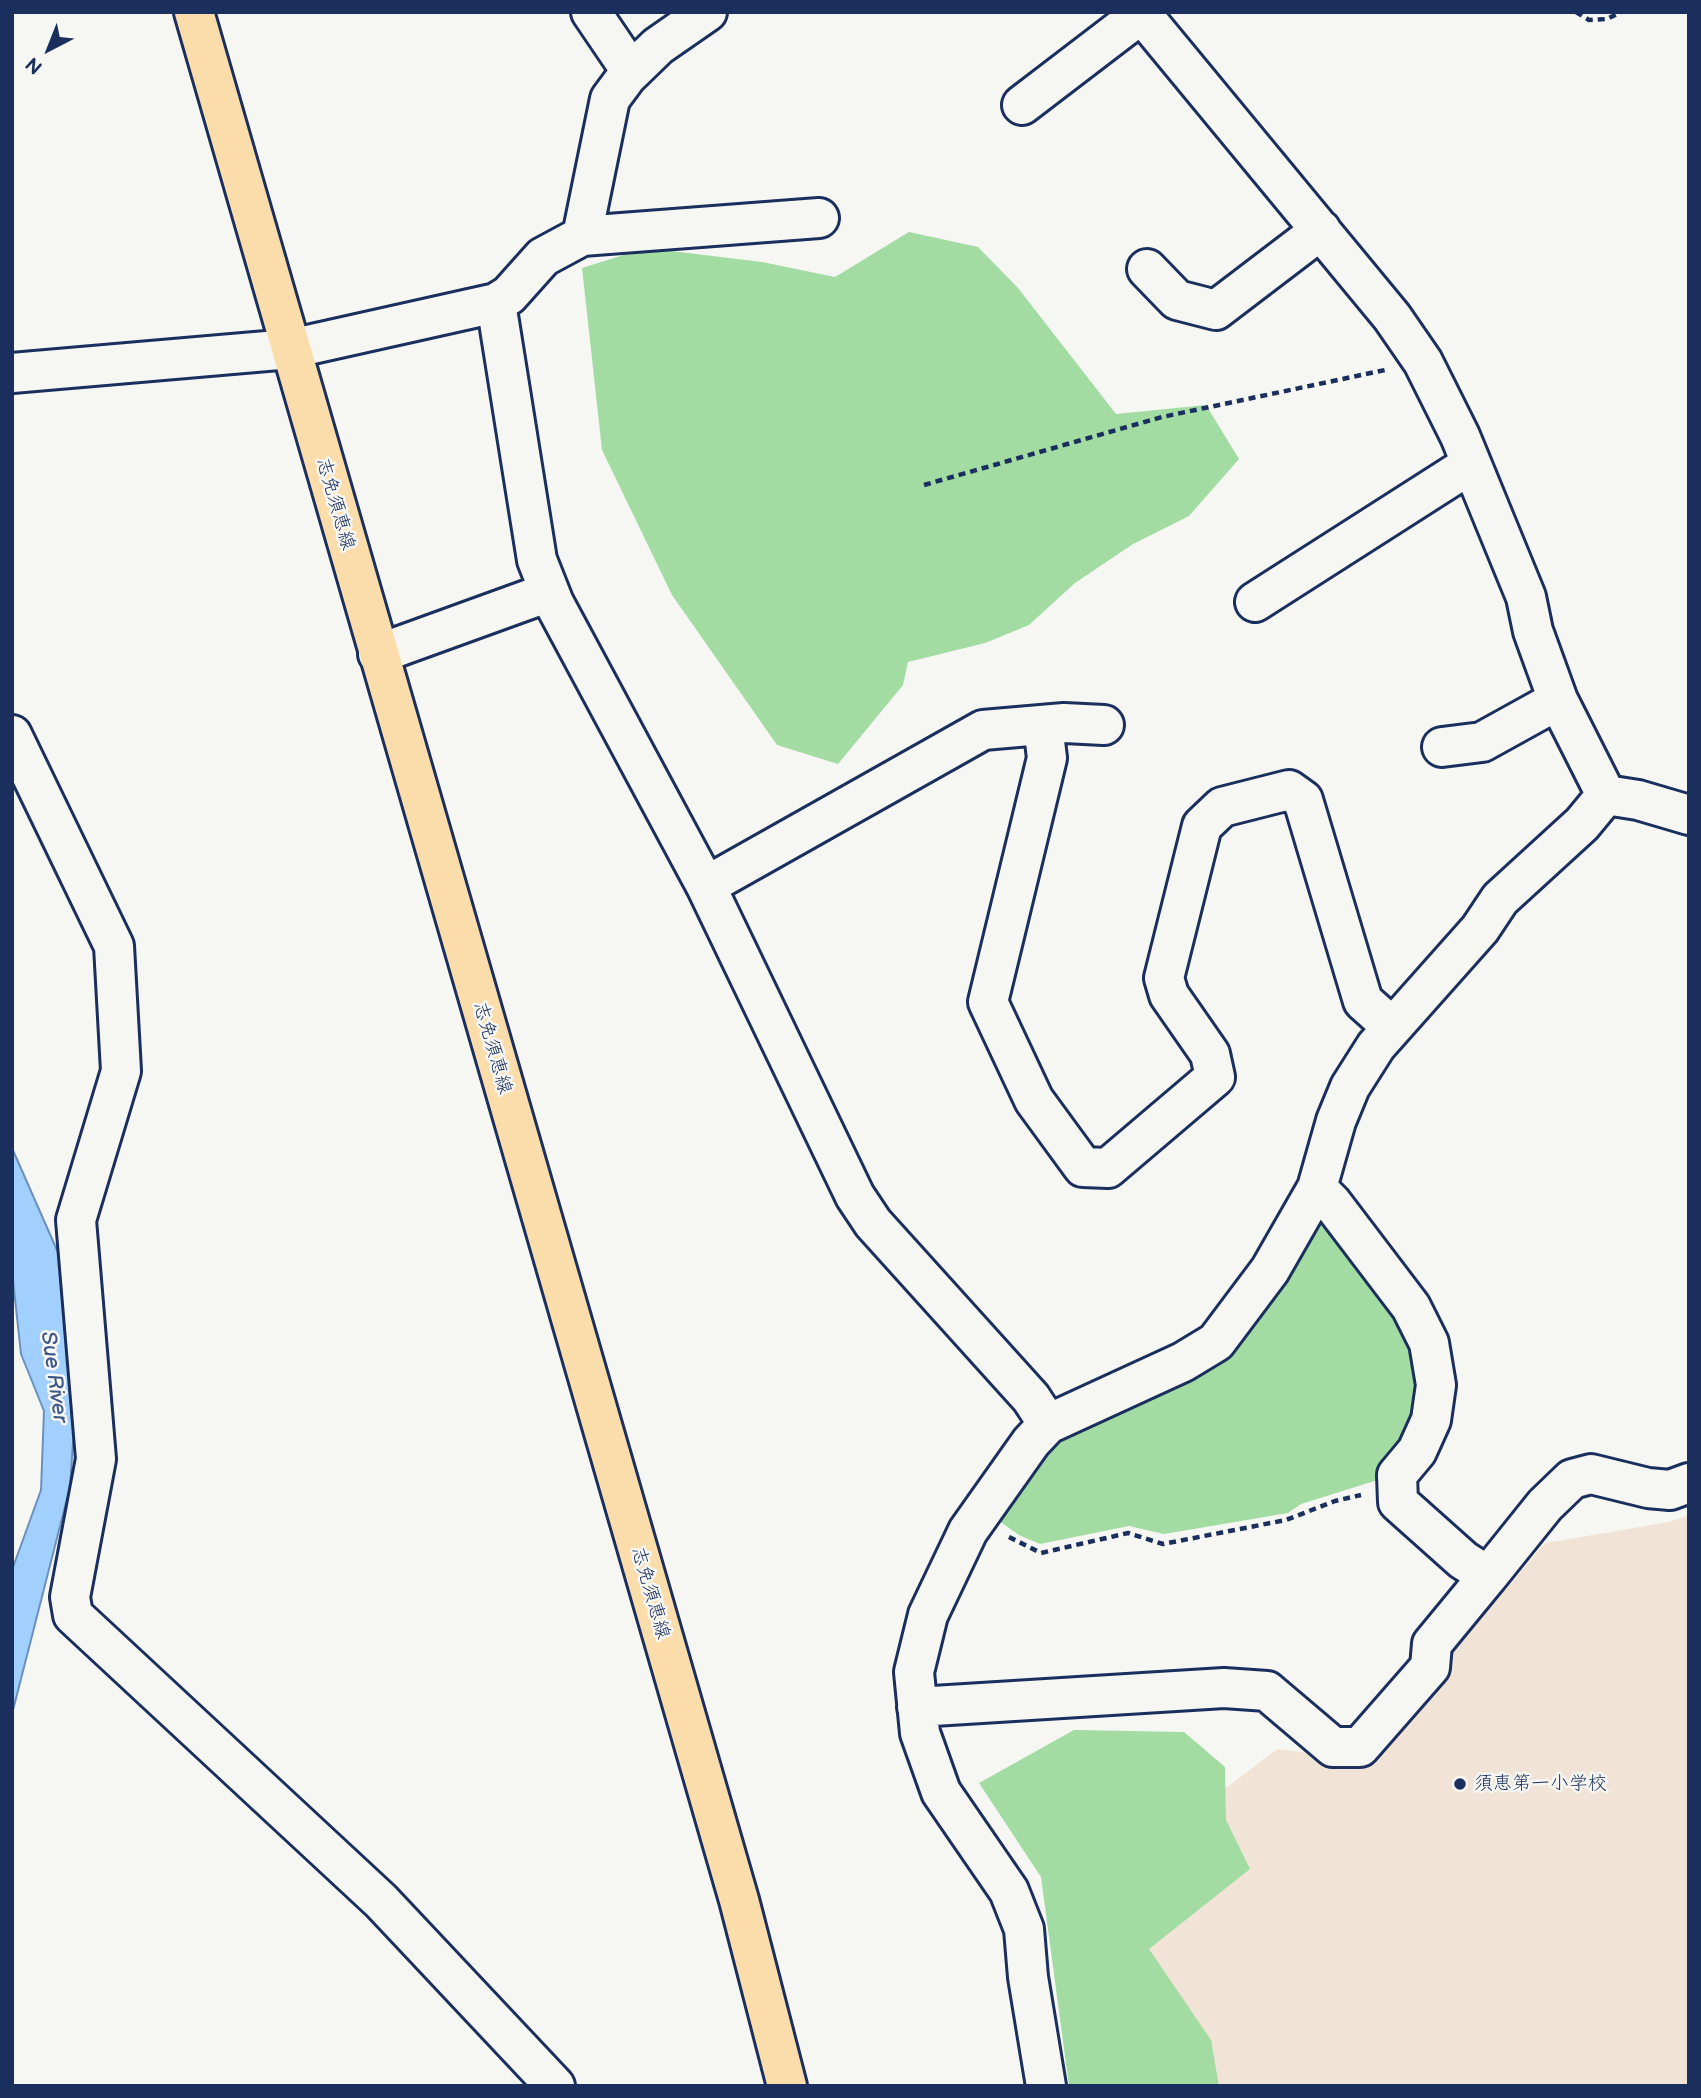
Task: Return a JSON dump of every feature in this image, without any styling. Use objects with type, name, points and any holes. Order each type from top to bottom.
[{"type":"main road","name":"志免須恵線","points":[[194,12],[739,1900],[787,2086]]},
{"type":"street","points":[[591,12],[631,71]]},
{"type":"street","points":[[582,236],[610,99],[631,71],[658,46],[707,12]]},
{"type":"street","points":[[1022,105],[1140,13],[1392,317],[1423,362],[1471,464],[1526,597],[1533,631],[1559,700],[1606,795]]},
{"type":"street","points":[[12,373],[290,349],[496,303],[509,295],[543,257],[582,236],[819,218]]},
{"type":"street","points":[[1147,269],[1177,300],[1216,310],[1321,230]]},
{"type":"street","points":[[496,303],[537,560],[549,592],[706,886],[855,1196],[873,1223],[1031,1398],[1048,1424]]},
{"type":"street","points":[[1255,602],[1471,464]]},
{"type":"street","points":[[378,654],[549,592]]},
{"type":"street","points":[[1442,747],[1482,742],[1559,700]]},
{"type":"street","points":[[706,886],[983,730],[1043,725],[1104,725]]},
{"type":"street","points":[[1043,725],[1047,758],[988,1002],[1034,1100],[1083,1167],[1108,1168],[1215,1077],[1210,1054],[1169,995],[1164,978],[1202,826],[1222,807],[1289,790],[1303,800],[1363,1001],[1392,1027]]},
{"type":"street","points":[[12,735],[114,946],[121,1071],[76,1220],[96,1459],[70,1597],[73,1615],[381,1901],[548,2083]]},
{"type":"street","points":[[1606,795],[1639,800],[1689,815]]},
{"type":"street","points":[[1046,2086],[1028,1977],[1024,1929],[1009,1891],[941,1791],[920,1733],[914,1672],[928,1615],[976,1518],[1031,1442],[1048,1424],[1183,1362],[1216,1342],[1270,1270],[1317,1188],[1336,1121],[1350,1087],[1376,1046],[1479,929],[1500,899],[1582,824],[1606,795]]},
{"type":"street","points":[[1317,1188],[1332,1203],[1411,1307],[1429,1343],[1436,1385],[1431,1420],[1418,1451],[1397,1475],[1398,1502],[1463,1560],[1488,1576]]},
{"type":"street","points":[[917,1707],[1224,1688],[1267,1691],[1333,1746],[1360,1747],[1430,1667],[1432,1644],[1545,1504],[1572,1479],[1591,1474],[1648,1488],[1670,1490],[1689,1483]]},
{"type":"path","points":[[1576,12],[1589,19],[1607,19],[1621,12]]},
{"type":"path","points":[[924,485],[1162,417],[1423,362]]},
{"type":"path","points":[[976,1518],[1041,1553],[1128,1533],[1163,1544],[1286,1520],[1335,1501],[1377,1491],[1397,1475]]},
{"type":"shaded area","name":"須恵第一小学校","points":[[1689,1515],[1689,2086],[1185,2086],[1141,1973],[1200,1808],[1277,1749],[1362,1760],[1545,1543],[1669,1522]]},
{"type":"green space","points":[[909,232],[978,247],[1018,288],[1116,414],[1206,405],[1239,459],[1189,516],[1133,544],[1075,583],[1029,625],[985,643],[908,662],[903,685],[838,764],[777,745],[672,595],[602,450],[582,268],[646,248],[762,262],[835,277]]},
{"type":"green space","points":[[1331,1221],[1410,1329],[1423,1404],[1384,1478],[1301,1504],[1288,1513],[1164,1534],[1129,1526],[1040,1544],[1019,1535],[992,1516],[1051,1444],[1222,1361],[1310,1227]]},
{"type":"green space","points":[[1074,1730],[1184,1732],[1225,1767],[1226,1820],[1250,1869],[1149,1949],[1211,2040],[1219,2086],[1069,2086],[1041,1877],[979,1783]]},
{"type":"water","name":"Sue River","points":[[12,1148],[60,1257],[75,1412],[70,1487],[12,1714],[12,1570],[41,1490],[44,1411],[21,1354],[12,1271]]},
{"type":"place","name":"須恵第一小学校","points":[[1460,1784]]}]
